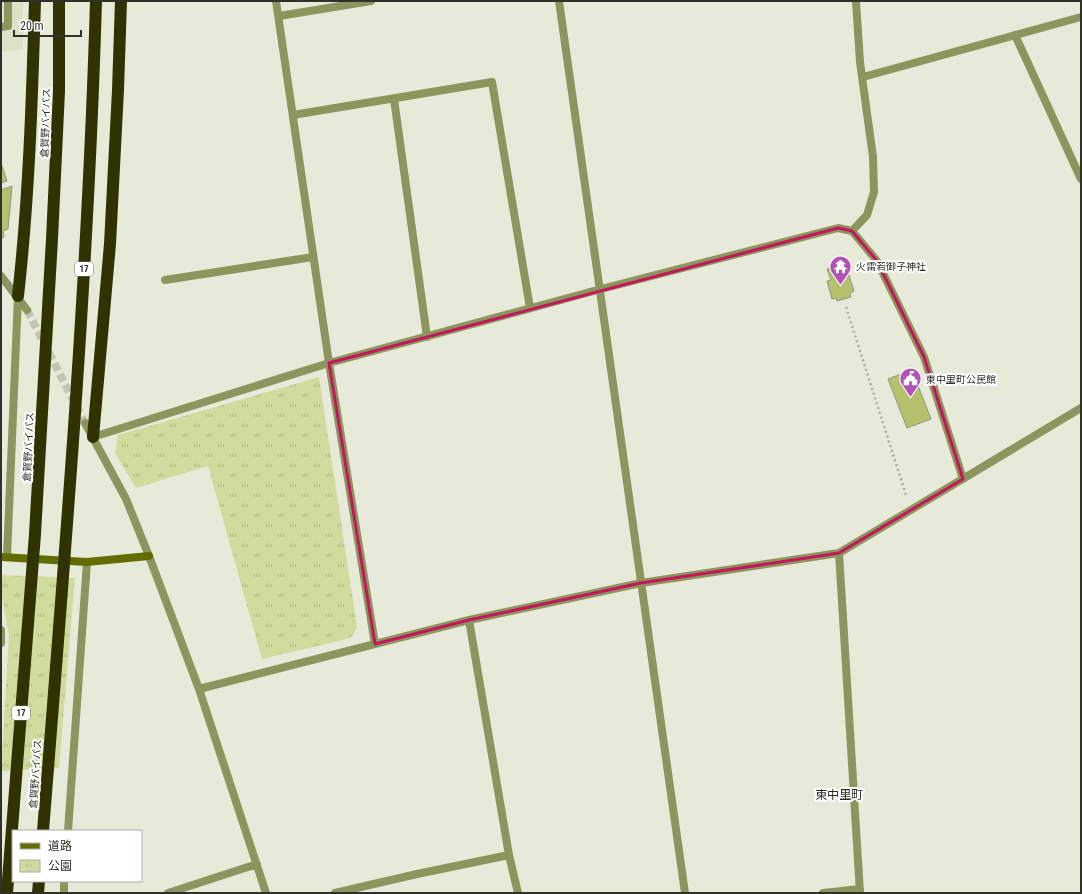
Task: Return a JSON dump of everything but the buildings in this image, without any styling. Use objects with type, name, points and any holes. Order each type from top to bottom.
[{"type":"highway","points":[[18,296],[24,236],[32,92],[35,1]]},
{"type":"highway","name":"倉賀野バイパス","points":[[12,830],[36,534],[52,239],[58,99],[59,1]]},
{"type":"highway","name":"倉賀野バイパス","points":[[43,830],[66,536],[86,226],[96,1]]},
{"type":"highway","points":[[93,437],[110,244],[121,1]]},
{"type":"highway","name":"倉賀野バイパス","points":[[7,893],[12,831]]},
{"type":"highway","points":[[38,893],[39,882]]},
{"type":"street","points":[[1,27],[8,26],[8,1]]},
{"type":"street","points":[[276,1],[329,363],[375,644]]},
{"type":"street","points":[[278,16],[371,1]]},
{"type":"street","points":[[559,1],[601,289],[685,893]]},
{"type":"street","points":[[852,231],[867,215],[874,192],[874,157],[860,62],[856,1]]},
{"type":"street","points":[[863,77],[1081,17]]},
{"type":"street","points":[[1014,36],[1081,179]]},
{"type":"street","points":[[293,115],[492,82],[530,308]]},
{"type":"street","points":[[394,99],[427,336]]},
{"type":"street","points":[[93,437],[329,363],[601,289],[838,228],[852,231],[877,261],[924,357],[963,478]]},
{"type":"street","points":[[166,280],[313,257]]},
{"type":"street","points":[[1,276],[18,296],[27,310]]},
{"type":"street","points":[[18,296],[4,557],[86,562],[149,556]]},
{"type":"street","points":[[199,689],[469,620],[641,583],[839,553],[1081,408]]},
{"type":"street","points":[[85,423],[126,499],[149,556],[199,689],[266,893]]},
{"type":"street","points":[[823,893],[860,891],[839,553]]},
{"type":"street","points":[[68,830],[86,562]]},
{"type":"street","points":[[469,620],[509,855],[518,893]]},
{"type":"street","points":[[1,630],[1,643]]},
{"type":"street","points":[[335,893],[509,855]]},
{"type":"street","points":[[168,893],[256,864]]},
{"type":"street","points":[[64,882],[64,893]]},
{"type":"path","points":[[846,307],[911,510]]},
{"type":"highlighted area","points":[[838,228],[852,231],[877,261],[924,357],[963,479],[839,553],[641,583],[469,620],[375,644],[329,363]]},
{"type":"shaded area","points":[[1,1],[23,1],[23,49],[1,52]]},
{"type":"green space","points":[[319,377],[357,627],[351,638],[262,659],[208,466],[136,488],[115,453],[118,435]]},
{"type":"green space","points":[[1,575],[75,578],[59,768],[1,771],[9,635],[1,593]]},
{"type":"tunnel","points":[[27,310],[85,423]]},
{"type":"place","name":"火雷若御子神社","points":[[840,286]]},
{"type":"place","name":"東中里町公民館","points":[[910,398]]},
{"type":"district","name":"東中里町","points":[[839,795]]}]
